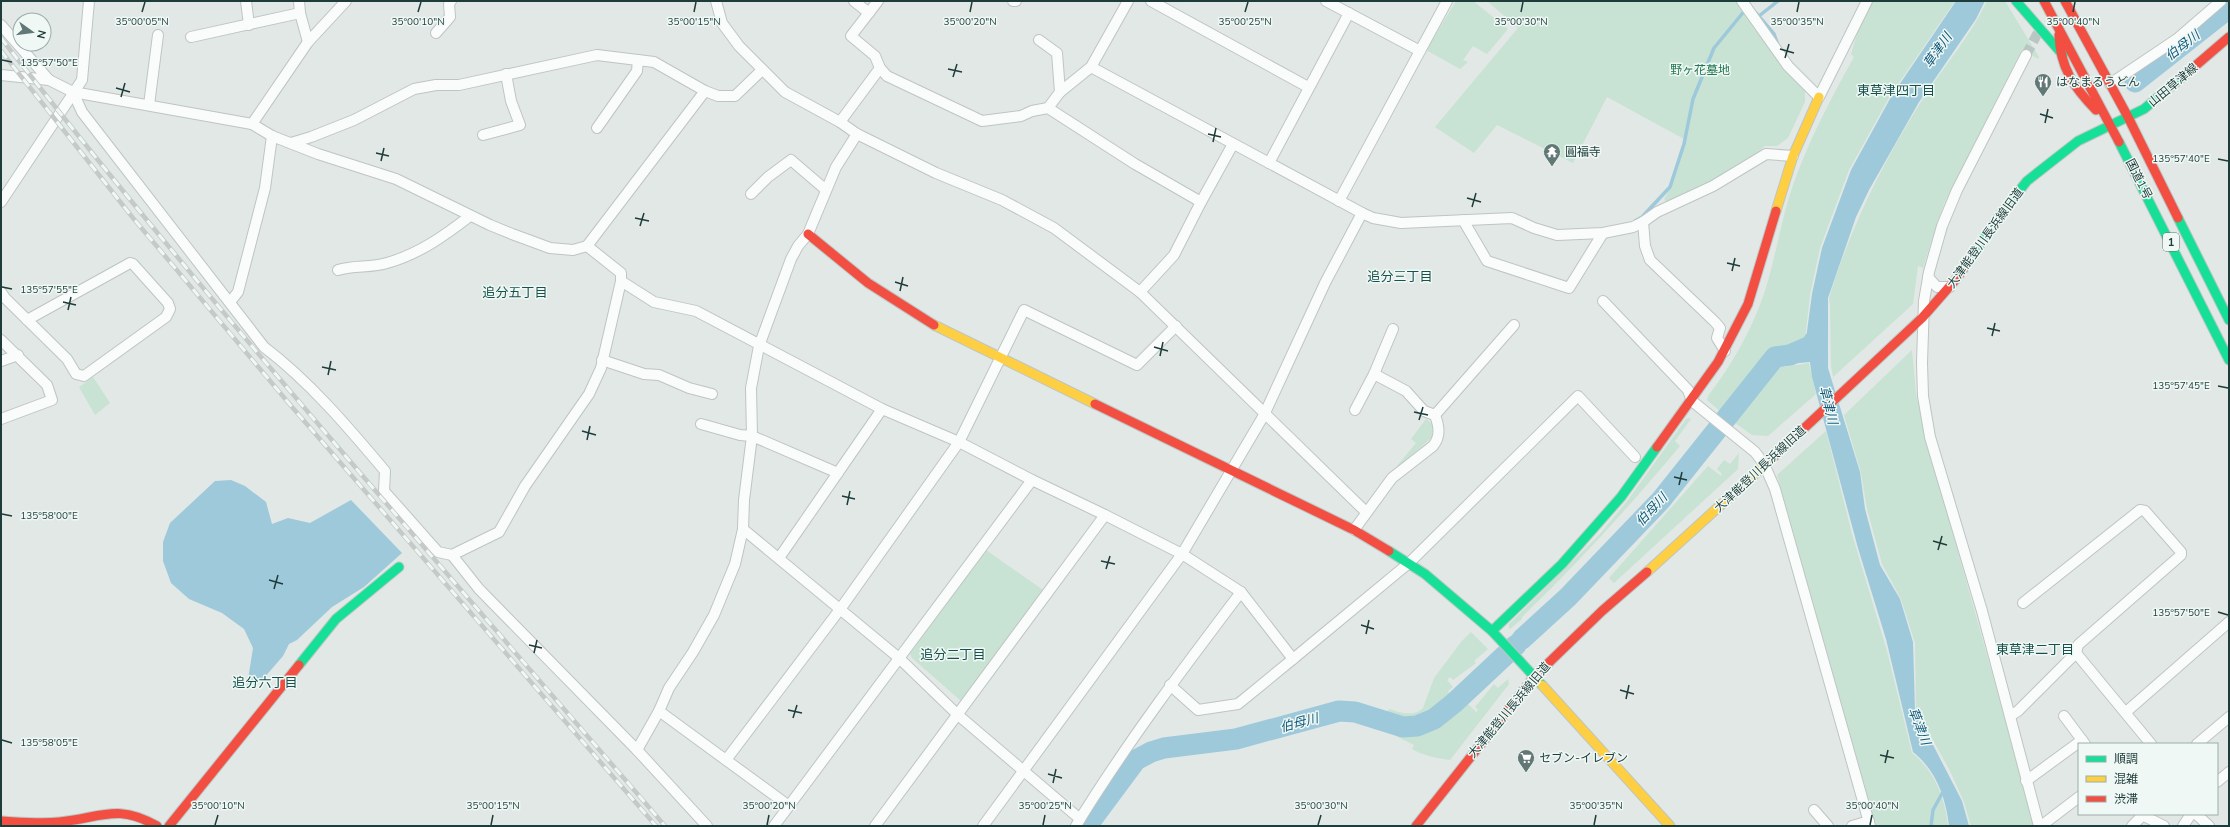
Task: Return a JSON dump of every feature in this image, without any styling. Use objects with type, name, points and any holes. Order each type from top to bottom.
[{"type":"main road","points":[[2016,1],[2058,52],[2080,68]]},
{"type":"main road","name":"国道1号","points":[[2065,1],[2128,117],[2229,320]]},
{"type":"main road","name":"1","points":[[2039,2],[2059,29]]},
{"type":"main road","points":[[2059,29],[2058,52],[2063,67],[2071,82],[2082,97],[2111,125]]},
{"type":"main road","name":"国道1号","points":[[2059,29],[2111,125],[2229,360]]},
{"type":"main road","name":"山田草津線","points":[[2111,125],[2144,109],[2229,37]]},
{"type":"main road","points":[[1495,634],[1562,564],[1616,502],[1692,401],[1725,351],[1748,304],[1792,156],[1819,97]]},
{"type":"main road","name":"大津能登川長浜線旧道","points":[[1416,826],[1534,677],[1602,611],[1698,527],[1764,464],[1909,332],[1950,287],[1979,248],[2000,215],[2027,181],[2078,141],[2111,125]]},
{"type":"main road","points":[[808,234],[868,283],[938,328],[1232,469],[1354,530],[1409,563],[1444,588],[1495,634],[1670,826]]},
{"type":"main road","points":[[169,826],[336,619],[399,567]]},
{"type":"main road","points":[[2,823],[59,822],[114,812],[124,812],[143,817],[157,826]]},
{"type":"street","points":[[1,202],[72,92],[82,80],[89,1]]},
{"type":"street","points":[[246,1],[249,24]]},
{"type":"street","points":[[299,1],[300,13],[308,42]]},
{"type":"street","points":[[252,124],[308,42],[346,1]]},
{"type":"street","points":[[436,33],[450,17],[449,4],[451,1]]},
{"type":"street","points":[[716,1],[722,23],[739,46],[784,92],[840,122],[857,134],[936,173],[1002,200],[1054,228],[1140,292],[1176,326],[1264,415],[1366,512]]},
{"type":"street","points":[[854,1],[869,13]]},
{"type":"street","points":[[878,1],[851,36],[875,56],[880,68],[887,76],[982,121],[1021,116],[1032,111],[1048,108],[1060,92],[1091,67],[1128,1]]},
{"type":"street","points":[[1151,1],[1308,87]]},
{"type":"street","points":[[1326,1],[1420,51]]},
{"type":"street","points":[[1339,201],[1447,1]]},
{"type":"street","points":[[1742,1],[1788,66],[1819,97],[1867,1]]},
{"type":"street","points":[[2110,84],[2177,39],[2221,1]]},
{"type":"street","points":[[192,37],[300,13]]},
{"type":"street","points":[[1269,163],[1308,87],[1349,13]]},
{"type":"street","points":[[1,25],[49,80],[72,92],[252,124],[272,136],[318,154],[396,179],[490,225],[550,248],[573,250],[587,246],[705,91]]},
{"type":"street","points":[[149,105],[158,35]]},
{"type":"street","points":[[1039,40],[1056,53],[1060,92]]},
{"type":"street","points":[[291,143],[311,137],[354,120],[414,89],[436,85],[459,85],[597,55],[654,62],[705,91],[718,96],[735,96],[762,70]]},
{"type":"street","points":[[2026,55],[1949,208],[1935,248],[1928,277],[1922,318],[1923,396],[1930,437],[1982,612],[2026,781],[2040,826],[2078,798]]},
{"type":"street","points":[[598,128],[637,71],[638,60]]},
{"type":"street","points":[[1091,67],[1362,213],[1373,218],[1401,223],[1512,218],[1534,228],[1556,235],[1603,233],[1633,226],[1643,222],[1657,212],[1713,186],[1766,154],[1792,156]]},
{"type":"street","points":[[840,122],[880,68]]},
{"type":"street","points":[[483,135],[520,125],[511,101],[506,74]]},
{"type":"street","points":[[1,75],[49,80]]},
{"type":"street","points":[[72,92],[82,112],[264,347],[288,365],[360,440],[385,471],[384,491],[438,552],[452,556],[479,588],[637,750],[707,826]]},
{"type":"street","points":[[1048,108],[1134,164],[1201,202]]},
{"type":"street","points":[[637,750],[659,711],[669,688],[693,652],[714,615],[735,564],[743,529],[744,500],[752,436],[751,388],[759,346],[791,259],[798,246],[808,234],[819,211],[836,167],[857,134]]},
{"type":"street","points":[[230,302],[238,292],[265,188],[272,136]]},
{"type":"street","points":[[1140,292],[1174,255],[1233,144]]},
{"type":"street","points":[[751,194],[768,177],[791,160],[826,190]]},
{"type":"street","points":[[983,826],[1182,554],[1264,415],[1325,283],[1362,213]]},
{"type":"street","points":[[338,270],[348,267],[386,264],[435,243],[470,216]]},
{"type":"street","points":[[1463,220],[1487,261],[1569,288],[1603,233]]},
{"type":"street","points":[[1643,222],[1645,246],[1650,260],[1720,328],[1717,338],[1725,351]]},
{"type":"street","points":[[452,556],[498,532],[526,486],[589,394],[596,380],[622,281],[621,273],[587,246]]},
{"type":"street","points":[[1,292],[27,320],[67,359],[76,374],[84,376],[166,317],[170,309],[168,303],[133,264],[130,263],[27,320]]},
{"type":"street","points":[[1928,277],[1937,287],[1950,287]]},
{"type":"street","points":[[622,281],[654,302],[696,311],[759,346],[882,409],[959,442],[1182,554],[1241,592],[1293,659]]},
{"type":"street","points":[[1604,301],[1688,390],[1692,401],[1745,444],[1764,464],[1776,489],[1869,823],[1852,826]]},
{"type":"street","points":[[726,760],[841,608],[959,442],[1024,310],[1137,365],[1176,326]]},
{"type":"street","points":[[1434,415],[1514,325]]},
{"type":"street","points":[[1355,410],[1374,374],[1393,329]]},
{"type":"street","points":[[1,340],[47,385],[52,400],[1,419]]},
{"type":"street","points":[[1,361],[18,356]]},
{"type":"street","points":[[602,360],[644,374],[659,375],[689,388],[712,394]]},
{"type":"street","points":[[1354,530],[1392,478],[1433,446],[1438,439],[1439,424],[1434,415],[1424,411],[1406,391],[1374,374]]},
{"type":"street","points":[[1170,685],[1198,710],[1238,704],[1409,563],[1578,396],[1635,457]]},
{"type":"street","points":[[779,558],[882,409]]},
{"type":"street","points":[[701,424],[740,435],[752,436],[838,473]]},
{"type":"street","points":[[774,826],[1032,480]]},
{"type":"street","points":[[2010,716],[2018,712],[2076,653],[2078,645],[2181,555],[2181,552],[2144,511],[2140,510],[2023,603]]},
{"type":"street","points":[[875,826],[1105,515]]},
{"type":"street","points":[[743,529],[841,608],[899,658],[958,715],[1024,770],[1078,822],[1104,780],[1170,685],[1241,592]]},
{"type":"street","points":[[2126,712],[2229,622]]},
{"type":"street","points":[[2076,653],[2150,743]]},
{"type":"street","points":[[659,711],[789,806]]},
{"type":"street","points":[[2064,716],[2084,742]]},
{"type":"street","points":[[2199,743],[2229,717]]},
{"type":"street","points":[[2026,781],[2078,746]]},
{"type":"street","points":[[2218,781],[2229,772]]},
{"type":"street","points":[[1814,810],[1828,826]]},
{"type":"street","points":[[2132,826],[2141,815],[2164,826]]},
{"type":"street","points":[[2183,826],[2190,815]]},
{"type":"street","points":[[2197,815],[2209,826]]},
{"type":"green space","points":[[1456,1],[1473,1],[1508,29],[1487,54],[1473,46],[1463,60],[1468,62],[1460,69],[1426,50]]},
{"type":"green space","name":"野ヶ花墓地","points":[[1487,1],[1737,1],[1784,69],[1805,91],[1805,102],[1788,138],[1777,146],[1765,146],[1731,171],[1668,204],[1664,199],[1672,185],[1677,170],[1684,139],[1607,97],[1573,163],[1497,125],[1474,153],[1435,127],[1518,28]]},
{"type":"green space","points":[[1872,1],[1955,1],[1890,96],[1849,170],[1820,248],[1810,295],[1805,339],[1788,352],[1773,352],[1723,414],[1707,400],[1708,396],[1725,372],[1754,320],[1769,278],[1785,211],[1793,185],[1821,120],[1854,57],[1851,54],[1859,27]]},
{"type":"green space","points":[[1987,1],[2005,1],[2039,57],[2038,59],[2022,49],[1944,204],[1923,268],[1918,266],[1913,304],[1833,377],[1831,366],[1829,298],[1847,246],[1869,196],[1907,124],[1930,88],[1973,27]]},
{"type":"green space","points":[[1912,350],[1916,394],[1926,438],[2035,826],[1971,826],[1964,802],[1950,771],[1916,709],[1915,643],[1901,599],[1882,564],[1867,509],[1861,473],[1844,415]]},
{"type":"green space","points":[[1778,363],[1784,367],[1809,363],[1816,394],[1768,436],[1752,435],[1728,418],[1748,401],[1768,371]]},
{"type":"green space","points":[[93,377],[110,403],[95,415],[79,387]]},
{"type":"green space","points":[[1426,419],[1433,424],[1432,437],[1398,468],[1397,466],[1416,443],[1411,439]]},
{"type":"green space","points":[[1686,419],[1691,419],[1675,441],[1680,446],[1623,512],[1543,597],[1522,617],[1522,619],[1510,629],[1509,624],[1600,534],[1628,500]]},
{"type":"green space","points":[[1826,431],[1852,534],[1887,651],[1912,753],[1927,768],[1938,786],[1947,816],[1948,826],[1876,826],[1777,475]]},
{"type":"green space","points":[[1739,453],[1738,469],[1614,583],[1609,578],[1708,466],[1721,476],[1722,474],[1717,469],[1724,460],[1730,464]]},
{"type":"green space","points":[[986,550],[1043,590],[961,701],[912,658],[910,654]]},
{"type":"green space","points":[[1471,632],[1488,649],[1474,661],[1476,663],[1453,680],[1450,677],[1447,680],[1453,687],[1448,691],[1450,694],[1434,708],[1420,715],[1405,717],[1384,713],[1390,709],[1402,713],[1415,713],[1423,708],[1434,678],[1461,642]]},
{"type":"green space","points":[[1508,679],[1509,684],[1450,760],[1431,756],[1412,749],[1414,745],[1394,735],[1416,735],[1425,732],[1443,723],[1467,703],[1476,712],[1478,710],[1475,707],[1494,684],[1498,688]]},
{"type":"water","name":"草津川","points":[[1956,1],[1985,1],[1976,19],[1919,102],[1869,190],[1856,217],[1828,298],[1828,368],[1860,472],[1865,509],[1880,565],[1900,599],[1913,642],[1915,710],[1962,801],[1969,826],[1949,826],[1948,816],[1942,795],[1934,776],[1921,759],[1913,752],[1886,639],[1858,548],[1812,377],[1810,362],[1799,363],[1790,355],[1806,339],[1812,294],[1822,248],[1851,170],[1891,97]]},
{"type":"water","points":[[231,480],[245,486],[266,502],[272,524],[288,518],[310,523],[351,500],[402,553],[364,587],[332,607],[297,640],[289,644],[283,656],[264,678],[247,686],[253,648],[244,629],[222,613],[189,599],[171,583],[163,561],[163,542],[170,523],[215,481]]},
{"type":"waterway","points":[[1759,16],[1778,1]]},
{"type":"waterway","name":"伯母川","points":[[2135,82],[2229,8]]},
{"type":"waterway","points":[[1635,221],[1642,217],[1670,187],[1684,144],[1693,99],[1714,48],[1746,9]]},
{"type":"waterway","points":[[1756,13],[1774,34],[1778,45]]},
{"type":"waterway","name":"伯母川","points":[[1522,639],[1568,597],[1661,500],[1775,357],[1790,355],[1813,345],[1814,341]]},
{"type":"waterway","name":"伯母川","points":[[1087,826],[1136,760],[1151,752],[1164,748],[1236,739],[1339,711],[1355,712],[1403,727],[1417,726],[1434,719],[1454,703],[1516,645]]},
{"type":"waterway","points":[[1931,826],[1933,810],[1944,790]]},
{"type":"tunnel","points":[[2026,55],[2041,27]]},
{"type":"railway","points":[[1,38],[162,239],[245,338],[665,826]]},
{"type":"railway","points":[[1,51],[133,218],[292,407],[656,826]]},
{"type":"traffic: fast","points":[[2016,1],[2063,55]]},
{"type":"traffic: fast","points":[[1968,262],[2000,215],[2027,181],[2078,141],[2144,109],[2187,73]]},
{"type":"traffic: fast","points":[[2119,142],[2229,360]]},
{"type":"traffic: fast","points":[[2178,218],[2229,320]]},
{"type":"traffic: fast","points":[[1492,631],[1562,564],[1621,497],[1657,447]]},
{"type":"traffic: fast","points":[[1389,551],[1425,574],[1492,631],[1542,685]]},
{"type":"traffic: fast","points":[[299,665],[336,619],[399,567]]},
{"type":"traffic: slow","points":[[1776,211],[1793,156],[1819,97]]},
{"type":"traffic: slow","points":[[934,325],[1095,404]]},
{"type":"traffic: slow","points":[[1647,572],[1767,463]]},
{"type":"traffic: slow","points":[[1542,685],[1670,826]]},
{"type":"traffic: jam","points":[[2044,1],[2119,142]]},
{"type":"traffic: jam","points":[[2065,1],[2128,117],[2178,218]]},
{"type":"traffic: jam","points":[[2059,35],[2060,47],[2065,67],[2081,94],[2096,110]]},
{"type":"traffic: jam","points":[[2187,73],[2229,37]]},
{"type":"traffic: jam","points":[[1657,447],[1718,362],[1748,304],[1776,211]]},
{"type":"traffic: jam","points":[[808,234],[868,283],[934,325]]},
{"type":"traffic: jam","points":[[1767,463],[1922,318],[1957,278],[1968,262]]},
{"type":"traffic: jam","points":[[1095,404],[1354,530],[1389,551]]},
{"type":"traffic: jam","points":[[1416,826],[1534,677],[1602,611],[1647,572]]},
{"type":"traffic: jam","points":[[169,826],[299,665]]},
{"type":"traffic: jam","points":[[1,821],[52,823],[98,815],[119,814],[131,815],[157,826]]},
{"type":"place","name":"はなまるうどん","points":[[2043,97]]},
{"type":"place","name":"圓福寺","points":[[1552,167]]},
{"type":"place","name":"セブン-イレブン","points":[[1526,773]]},
{"type":"district","name":"東草津四丁目","points":[[1896,90]]},
{"type":"district","name":"追分三丁目","points":[[1400,276]]},
{"type":"district","name":"追分五丁目","points":[[515,292]]},
{"type":"district","name":"東草津二丁目","points":[[2035,649]]},
{"type":"district","name":"追分二丁目","points":[[953,654]]},
{"type":"district","name":"追分六丁目","points":[[265,682]]}]
